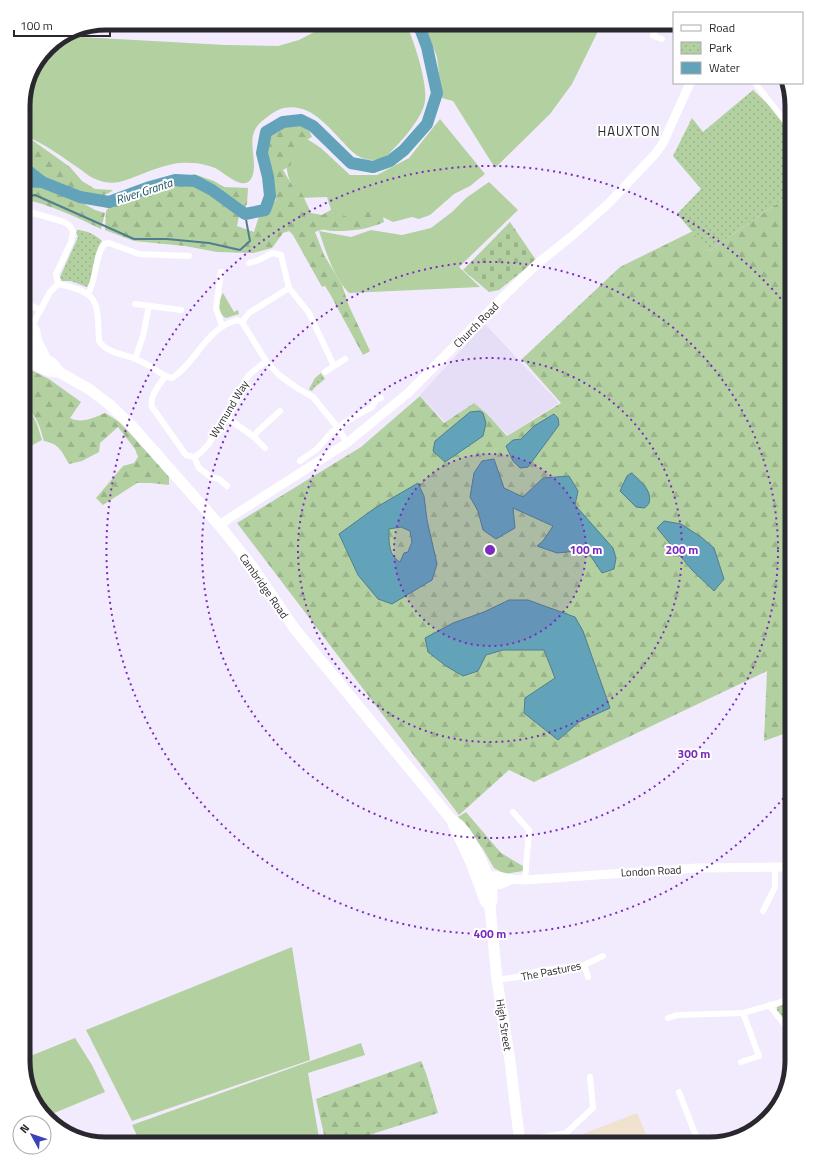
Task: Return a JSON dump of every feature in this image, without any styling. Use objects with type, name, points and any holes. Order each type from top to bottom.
[{"type":"highway","points":[[34,327],[37,342],[46,359]]},
{"type":"highway","name":"Cambridge Road","points":[[30,354],[46,359],[52,363],[59,372]]},
{"type":"highway","name":"Cambridge Road","points":[[30,357],[49,371],[59,372],[88,388],[122,415],[220,526],[252,566],[294,628],[452,820],[455,830],[464,847],[486,884]]},
{"type":"highway","name":"High Street","points":[[486,884],[485,900],[490,907],[497,980],[510,1061],[519,1137]]},
{"type":"street","points":[[655,30],[653,36],[662,39]]},
{"type":"street","name":"Church Road","points":[[220,526],[228,519],[347,443],[408,393],[533,268],[609,203],[656,153],[663,143],[690,84]]},
{"type":"street","points":[[756,84],[785,121]]},
{"type":"street","points":[[30,212],[64,222],[70,226],[73,232],[71,242],[56,274],[58,284]]},
{"type":"street","points":[[88,294],[92,287],[100,250],[104,244],[109,243],[139,254],[189,256]]},
{"type":"street","points":[[249,263],[272,253],[281,255],[289,288],[309,313],[334,366]]},
{"type":"street","points":[[221,272],[216,308],[222,326]]},
{"type":"street","points":[[58,284],[70,286],[88,294],[94,300],[98,308],[100,341],[102,346],[108,350],[135,359],[151,367],[165,377],[172,378],[178,374],[204,342],[222,326],[237,320],[242,322],[266,361],[279,375],[313,397],[338,428],[347,443]]},
{"type":"street","points":[[30,337],[50,292],[58,284]]},
{"type":"street","points":[[242,322],[249,312],[289,288]]},
{"type":"street","points":[[135,304],[182,310]]},
{"type":"street","points":[[30,305],[41,310]]},
{"type":"street","points":[[135,359],[143,336],[149,306]]},
{"type":"street","points":[[325,372],[345,359]]},
{"type":"street","name":"Wymund Way","points":[[194,457],[209,444],[215,431],[242,391],[245,381],[249,375],[266,361]]},
{"type":"street","points":[[165,377],[152,398],[152,407],[186,455],[194,457],[199,468],[211,477],[219,479],[227,486]]},
{"type":"street","points":[[300,461],[317,449],[332,432],[372,407],[376,400],[381,398]]},
{"type":"street","points":[[254,438],[258,432],[280,411]]},
{"type":"street","points":[[225,416],[265,448]]},
{"type":"street","points":[[513,812],[529,830],[525,880]]},
{"type":"street","points":[[763,911],[775,887],[775,867]]},
{"type":"street","name":"London Road","points":[[486,884],[504,883],[511,879],[525,880],[691,869],[785,867]]},
{"type":"street","name":"The Pastures","points":[[497,980],[524,976],[538,971],[584,965],[603,956]]},
{"type":"street","points":[[584,965],[588,977]]},
{"type":"street","points":[[668,1018],[677,1015],[743,1012],[785,1001]]},
{"type":"street","points":[[769,1005],[785,1025]]},
{"type":"street","points":[[741,1062],[759,1056],[743,1012]]},
{"type":"street","points":[[546,1137],[566,1133],[593,1108],[590,1077]]},
{"type":"street","points":[[679,1092],[696,1137]]},
{"type":"shaded area","points":[[485,324],[559,403],[508,435],[474,403],[445,422],[420,395]]},
{"type":"shaded area","points":[[637,1113],[646,1134],[639,1137],[575,1137]]},
{"type":"green space","points":[[318,30],[409,30],[423,76],[425,88],[424,106],[412,128],[384,159],[369,160],[358,156],[353,153],[332,130],[318,118],[303,109],[294,107],[284,108],[272,113],[256,128],[252,138],[254,164],[253,173],[248,182],[243,183],[233,180],[215,168],[200,164],[185,163],[154,169],[122,181],[112,183],[106,182],[92,178],[60,155],[30,138],[30,101],[34,81],[38,72],[52,52],[75,37],[225,45],[278,46],[299,40]]},
{"type":"green space","points":[[427,30],[599,30],[572,84],[550,114],[495,168],[453,101],[442,98],[437,57]]},
{"type":"green space","points":[[753,90],[776,112],[785,124],[785,198],[709,251],[677,214],[701,189],[673,156],[692,118],[703,132]]},
{"type":"green space","points":[[440,119],[485,174],[470,186],[454,194],[430,215],[419,219],[412,217],[393,222],[376,214],[351,220],[333,216],[327,197],[299,198],[292,188],[286,166],[284,145],[301,135],[321,148],[350,175],[377,175],[409,158]]},
{"type":"green space","points":[[287,124],[308,127],[312,137],[291,148],[291,165],[283,170],[293,187],[300,189],[311,213],[322,215],[336,207],[345,216],[351,219],[375,209],[383,217],[384,222],[367,228],[343,231],[322,230],[315,232],[324,255],[342,285],[349,306],[370,351],[363,355],[330,294],[325,286],[322,287],[293,235],[289,231],[283,233],[272,248],[253,253],[217,252],[185,246],[134,241],[105,230],[106,211],[113,202],[160,185],[185,181],[194,174],[214,181],[224,187],[248,188],[247,204],[239,216],[237,226],[254,232],[259,216],[276,200],[267,161],[266,153],[268,137]]},
{"type":"green space","points":[[30,139],[70,167],[82,181],[95,189],[113,190],[105,195],[79,201],[95,210],[105,213],[101,229],[53,208],[30,201]]},
{"type":"green space","points":[[489,182],[518,210],[459,267],[480,287],[349,293],[343,286],[334,271],[319,231],[351,237],[371,230],[402,235],[431,228],[452,212],[466,198]]},
{"type":"green space","points":[[785,198],[785,734],[764,741],[767,671],[534,782],[509,770],[459,815],[237,523],[361,447],[420,396],[444,423],[474,403],[487,414],[507,436],[561,403],[522,359],[620,267],[693,231],[709,251]]},
{"type":"green space","points":[[510,222],[536,260],[499,290],[489,292],[463,270]]},
{"type":"green space","points":[[78,230],[91,233],[102,241],[97,252],[92,276],[87,287],[71,281],[62,281],[60,277],[78,237],[76,232]]},
{"type":"green space","points":[[223,293],[234,312],[238,310],[239,314],[226,318],[223,316],[219,307]]},
{"type":"green space","points":[[30,370],[49,379],[81,402],[70,418],[74,420],[83,420],[105,413],[118,421],[169,477],[169,485],[137,483],[103,505],[96,498],[123,466],[134,463],[138,457],[135,449],[118,427],[100,443],[99,452],[82,461],[69,464],[59,448],[49,442],[44,441],[39,426],[30,412]]},
{"type":"green space","points":[[321,373],[325,379],[312,391],[309,389],[315,378]]},
{"type":"green space","points":[[30,410],[37,424],[42,440],[30,446]]},
{"type":"green space","points":[[466,812],[501,853],[523,866],[523,871],[505,874],[494,868],[483,849],[458,817]]},
{"type":"green space","points":[[292,947],[310,1060],[132,1121],[86,1030]]},
{"type":"green space","points":[[785,1004],[785,1018],[782,1018],[777,1011],[777,1007]]},
{"type":"green space","points":[[75,1038],[92,1065],[105,1092],[51,1114],[40,1099],[36,1090],[30,1056]]},
{"type":"green space","points":[[361,1043],[365,1055],[308,1073],[319,1137],[138,1137],[132,1125]]},
{"type":"green space","points":[[421,1061],[438,1113],[363,1137],[324,1137],[316,1099]]},
{"type":"water","points":[[480,411],[483,413],[486,423],[483,436],[445,462],[433,451],[435,441],[470,412]]},
{"type":"water","points":[[554,414],[558,418],[559,425],[528,467],[520,468],[513,461],[506,446],[513,440],[521,439],[534,426]]},
{"type":"water","points":[[494,459],[504,488],[523,497],[543,478],[569,476],[578,491],[575,505],[613,548],[616,558],[614,569],[602,573],[590,555],[578,551],[557,553],[537,546],[543,541],[553,526],[513,508],[515,528],[496,539],[483,530],[478,511],[470,497],[474,473],[482,461]]},
{"type":"water","points":[[631,473],[644,486],[649,494],[649,503],[644,508],[636,507],[620,491],[627,476]]},
{"type":"water","points":[[418,483],[424,496],[427,520],[437,564],[432,580],[392,604],[378,599],[358,575],[339,534],[375,508]],"holes":[[[401,527],[410,531],[412,542],[408,552],[404,553],[400,562],[391,552],[389,543],[389,529]]]},
{"type":"water","points":[[664,521],[681,524],[701,537],[714,548],[724,579],[714,591],[692,570],[657,528]]},
{"type":"water","points":[[509,600],[528,600],[575,617],[583,631],[610,708],[579,722],[558,740],[524,713],[525,698],[555,678],[544,650],[503,650],[486,655],[478,671],[463,676],[446,666],[428,652],[425,638],[453,623],[484,612]]},
{"type":"waterway","name":"River Granta","points":[[30,181],[42,182],[80,197],[109,202],[150,187],[175,180],[195,181],[212,190],[245,214],[265,210],[270,196],[268,177],[262,153],[266,132],[283,122],[301,120],[313,126],[351,163],[373,167],[390,161],[404,150],[427,124],[437,93],[427,47],[421,30]]},
{"type":"waterway","name":"River Granta","points":[[30,173],[42,182]]},
{"type":"waterway","points":[[30,196],[35,195],[134,239],[167,239],[209,243],[240,250],[250,241],[245,214]]},
{"type":"district","name":"HAUXTON","points":[[629,131]]}]
